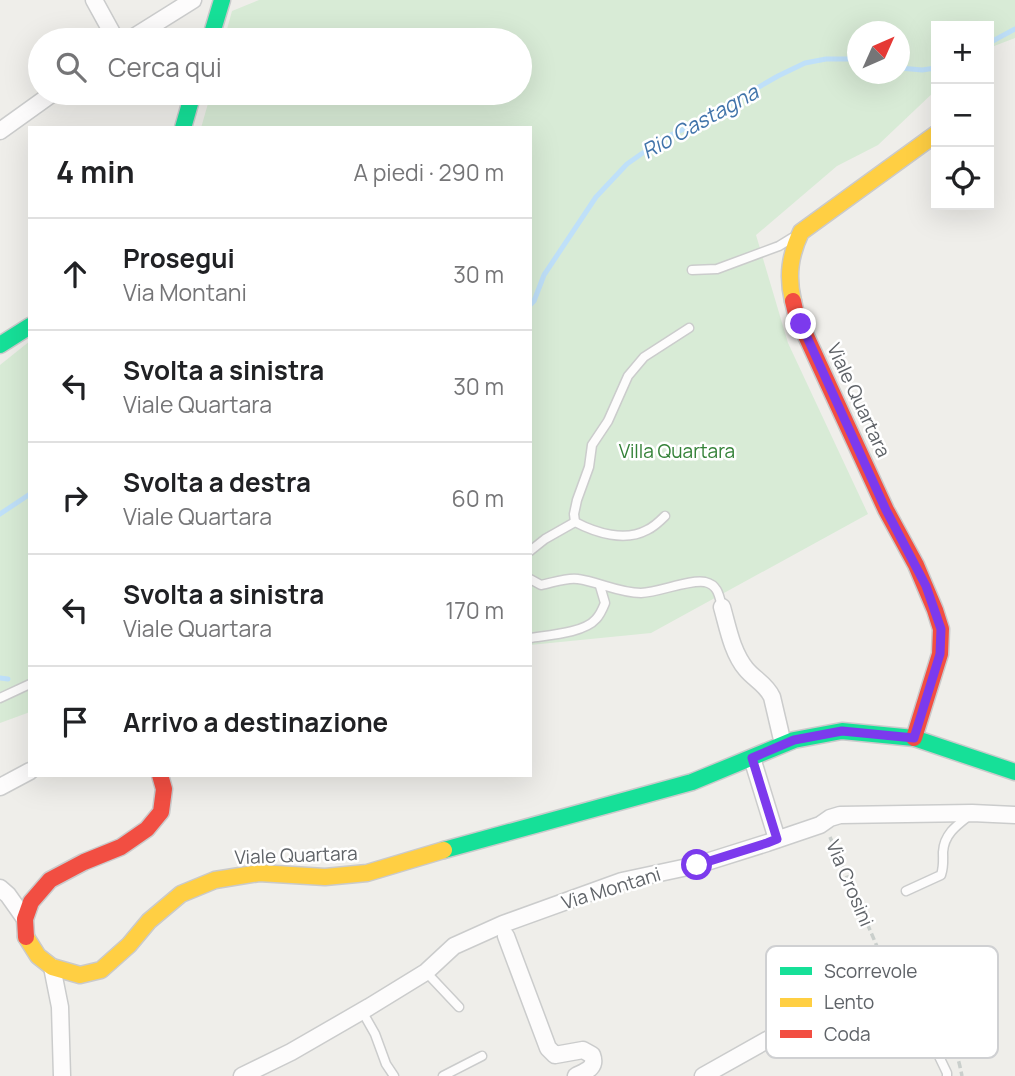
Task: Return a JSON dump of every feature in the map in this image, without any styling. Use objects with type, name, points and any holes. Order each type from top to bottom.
[{"type":"street","points":[[94,0],[109,28]]},
{"type":"street","points":[[148,28],[193,0]]},
{"type":"street","points":[[214,28],[222,0]]},
{"type":"street","points":[[0,131],[36,105]]},
{"type":"street","points":[[184,126],[190,105]]},
{"type":"street","points":[[801,232],[931,138]]},
{"type":"street","name":"Viale Quartara","points":[[801,232],[789,261],[789,291],[796,314],[886,510],[926,586],[941,629],[940,654],[914,738]]},
{"type":"street","points":[[0,345],[28,327]]},
{"type":"street","points":[[722,607],[736,655],[747,671],[769,690],[783,744]]},
{"type":"street","name":"Viale Quartara","points":[[51,967],[79,975],[101,970],[129,945],[149,921],[181,894],[215,880],[260,873],[325,877],[367,873],[498,834],[692,782],[794,740],[842,731],[914,738],[1015,772]]},
{"type":"street","points":[[752,758],[777,839]]},
{"type":"street","points":[[0,787],[28,772]]},
{"type":"street","points":[[62,1076],[60,1007],[51,967],[37,956],[25,935],[25,919],[31,902],[50,880],[121,847],[148,829],[161,812],[164,789],[161,777]]},
{"type":"street","name":"Via Montani","points":[[242,1076],[291,1052],[426,972],[454,946],[503,924],[622,881],[697,865],[813,827],[840,815],[1015,815]]},
{"type":"street","points":[[0,888],[25,919]]},
{"type":"street","points":[[506,936],[548,1048],[555,1055],[583,1050],[592,1055],[594,1062],[591,1068],[576,1076]]},
{"type":"street","points":[[703,1076],[766,1041]]},
{"type":"lane","points":[[692,270],[717,269],[779,246],[801,232]]},
{"type":"lane","points":[[575,522],[577,500],[589,467],[592,445],[608,421],[628,376],[644,357],[689,328]]},
{"type":"lane","points":[[575,522],[606,534],[625,535],[649,530],[665,516]]},
{"type":"lane","points":[[532,549],[575,522]]},
{"type":"lane","points":[[532,582],[535,587],[576,578],[636,593],[653,592],[693,582],[707,582],[718,590],[722,607]]},
{"type":"lane","points":[[532,638],[572,631],[596,620],[605,603],[600,586]]},
{"type":"lane","points":[[0,698],[28,685]]},
{"type":"lane","points":[[906,891],[941,875],[945,840],[954,827],[972,813]]},
{"type":"lane","points":[[426,972],[459,1007]]},
{"type":"lane","points":[[362,1011],[394,1076]]},
{"type":"lane","points":[[443,1076],[482,1056]]},
{"type":"lane","points":[[940,1058],[947,1076]]},
{"type":"path","name":"Via Crosini","points":[[824,822],[876,946]]},
{"type":"path","points":[[958,1058],[962,1076]]},
{"type":"green space","name":"Villa Quartara","points":[[259,0],[1015,0],[1015,38],[994,46],[994,21],[931,21],[931,95],[878,145],[837,166],[756,235],[788,343],[868,514],[651,633],[532,645],[532,126],[202,126],[208,105],[532,105],[532,28],[227,28],[232,11]]},
{"type":"green space","points":[[28,343],[28,713],[0,723],[0,365]]},
{"type":"waterway","name":"Rio Castagna","points":[[994,40],[1015,29]]},
{"type":"waterway","name":"Rio Castagna","points":[[532,303],[544,275],[596,197],[627,164],[664,138],[711,117],[731,103],[805,63],[847,59]]},
{"type":"waterway","name":"Rio Castagna","points":[[910,69],[931,69]]},
{"type":"waterway","name":"Rio Castagna","points":[[0,514],[28,495]]},
{"type":"waterway","points":[[0,678],[8,679]]},
{"type":"traffic: fast","points":[[214,28],[222,0]]},
{"type":"traffic: fast","points":[[184,126],[190,105]]},
{"type":"traffic: fast","points":[[0,345],[28,327]]},
{"type":"traffic: fast","points":[[444,850],[692,782],[794,740],[842,731],[914,738],[1015,772]]},
{"type":"traffic: slow","points":[[793,301],[791,266],[801,232],[931,138]]},
{"type":"traffic: slow","points":[[26,937],[38,956],[52,967],[80,975],[101,970],[129,945],[149,921],[181,894],[215,880],[259,873],[325,877],[367,873],[444,850]]},
{"type":"traffic: jam","points":[[793,301],[796,314],[886,510],[916,565],[941,629],[940,654],[914,738]]},
{"type":"traffic: jam","points":[[26,937],[25,919],[31,902],[50,880],[121,847],[147,829],[161,812],[164,789],[161,777]]},
{"type":"route","points":[[697,865],[777,839],[752,758],[794,740],[842,731],[914,738],[940,654],[941,629],[926,586],[886,510],[801,324]]}]
